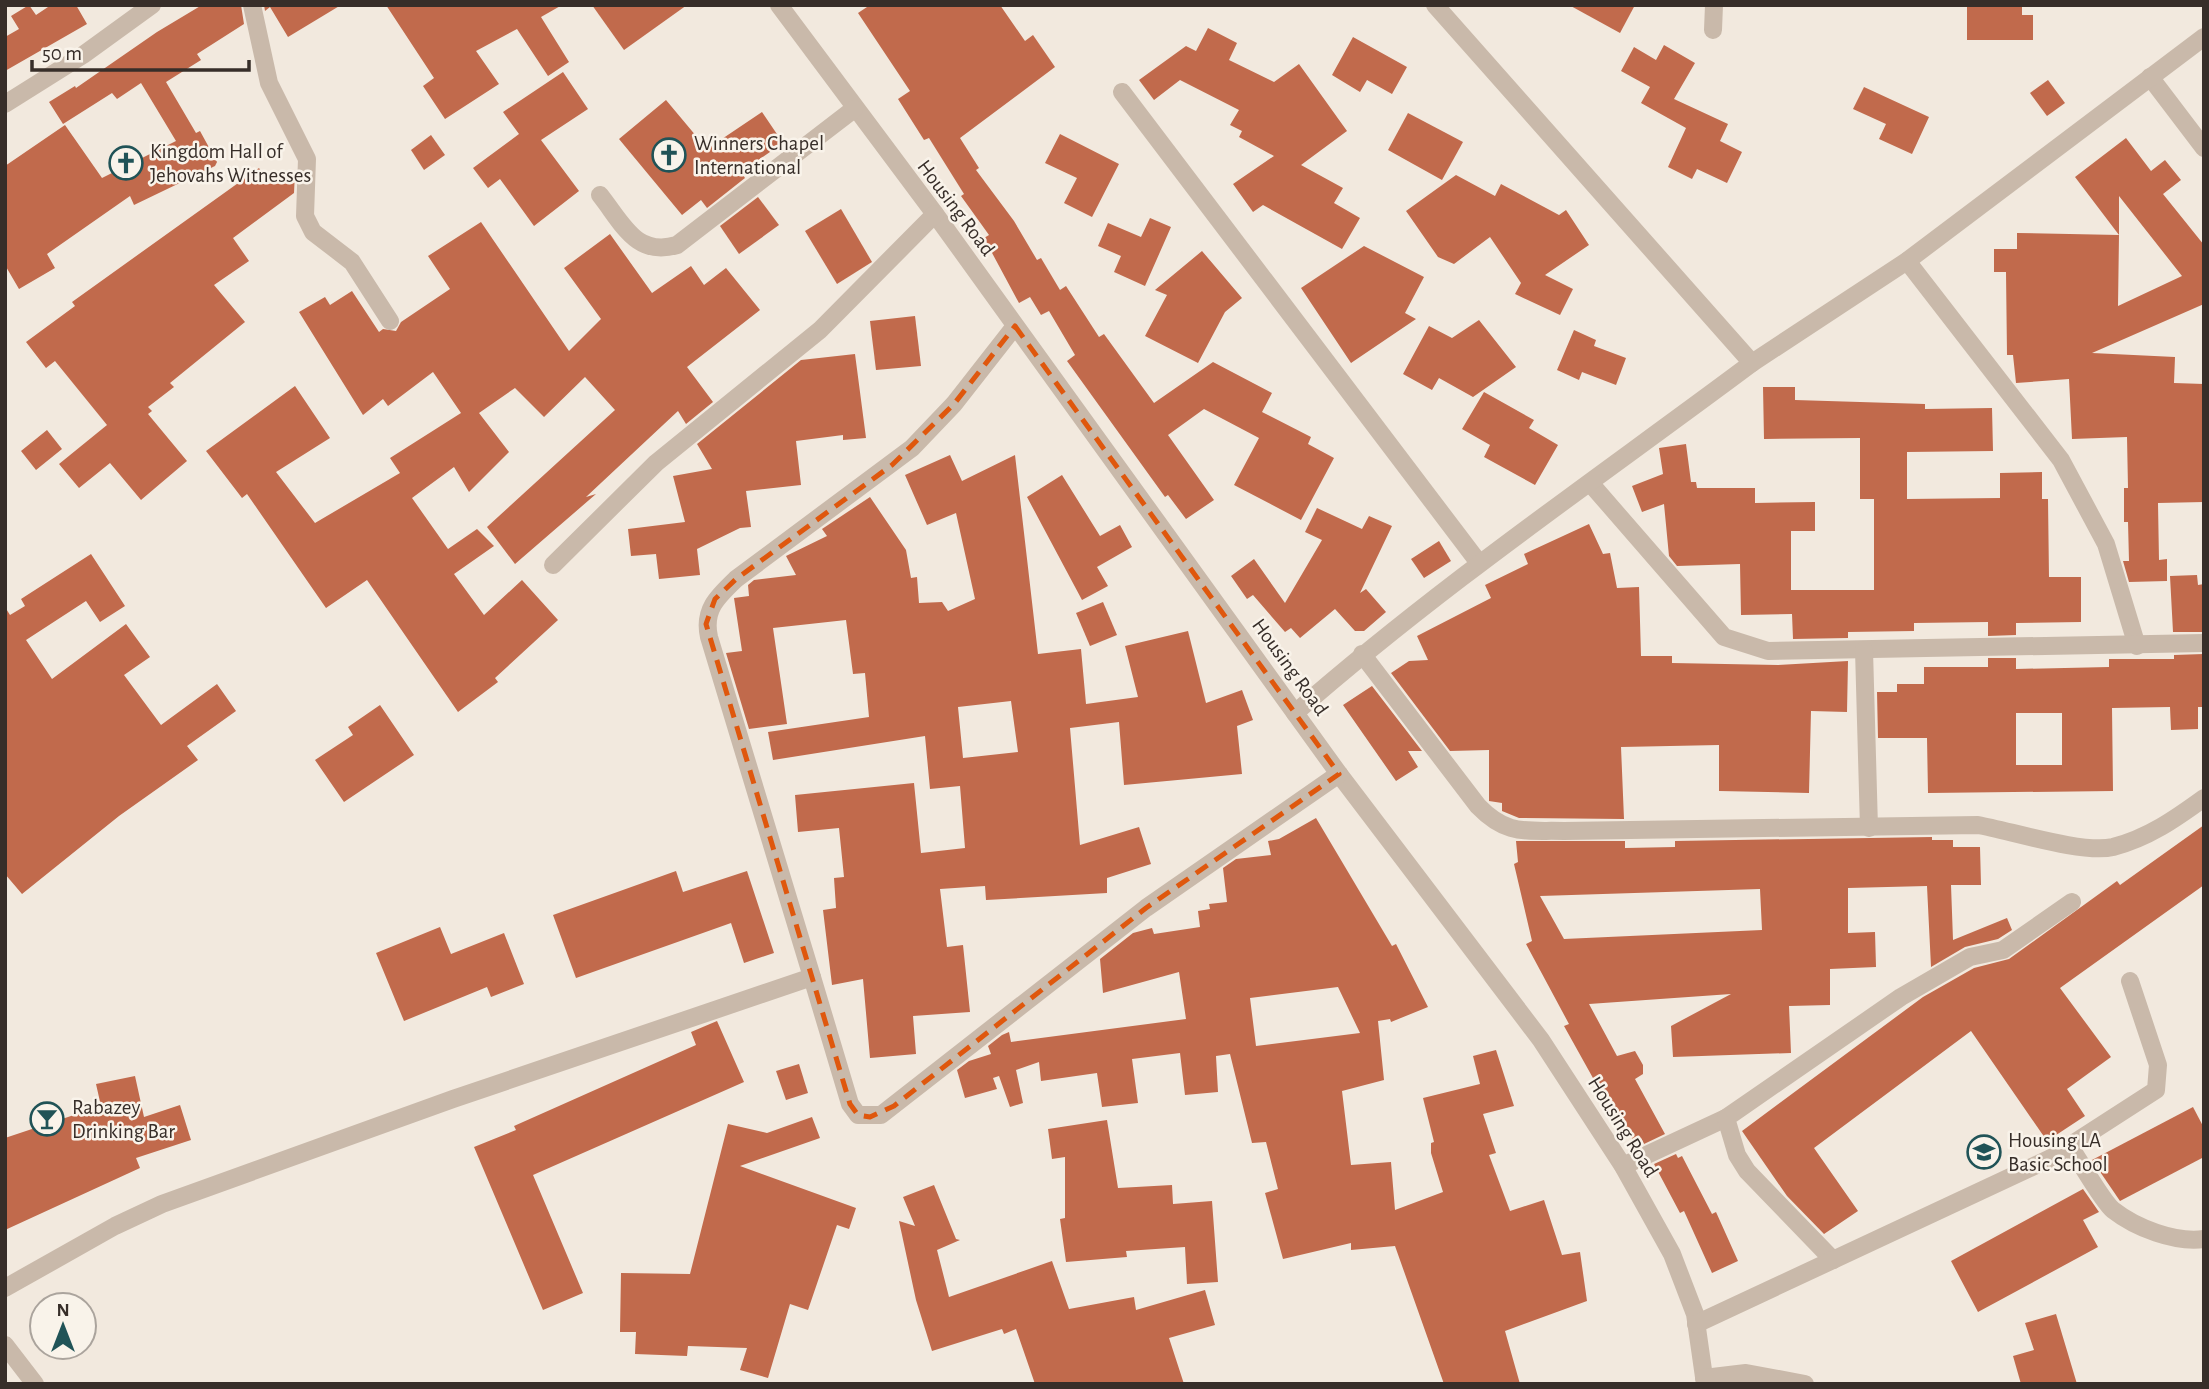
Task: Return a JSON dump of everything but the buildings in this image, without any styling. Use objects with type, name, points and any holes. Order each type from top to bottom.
[{"type":"street","points":[[5,104],[83,55],[152,5]]},
{"type":"street","points":[[252,5],[269,83],[307,159],[305,216],[313,233],[352,262],[390,321]]},
{"type":"street","name":"Housing Road","points":[[779,5],[853,109],[935,214],[1339,774],[1541,1040],[1623,1166],[1672,1254],[1696,1324],[1705,1381]]},
{"type":"street","points":[[1435,5],[1752,363]]},
{"type":"street","points":[[1713,30],[1714,5]]},
{"type":"street","points":[[1295,713],[1362,654],[1479,563],[1591,484],[1752,363],[1907,261],[2204,37]]},
{"type":"street","points":[[2150,77],[2204,148]]},
{"type":"street","points":[[1122,92],[1479,563]]},
{"type":"street","points":[[600,195],[640,244],[660,250],[677,245],[853,109]]},
{"type":"street","points":[[553,565],[656,463],[820,330],[935,214]]},
{"type":"street","points":[[1907,261],[2061,460],[2106,544],[2137,646]]},
{"type":"street","points":[[1016,326],[954,404],[912,448],[736,579],[715,598],[708,613],[709,637],[850,1104],[858,1115],[881,1115],[1146,908],[1339,774]]},
{"type":"street","points":[[1591,484],[1724,637],[1768,651],[2204,643]]},
{"type":"street","points":[[1864,650],[1869,828]]},
{"type":"street","points":[[1362,654],[1478,806],[1494,822],[1505,828],[1564,831],[1979,825],[2045,841],[2110,848],[2164,828],[2204,798]]},
{"type":"street","points":[[1623,1166],[1726,1118],[1901,997],[1970,957],[2003,950],[2072,902]]},
{"type":"street","points":[[5,1288],[115,1226],[162,1204],[453,1099],[812,976]]},
{"type":"street","points":[[1696,1324],[2070,1147],[2156,1090],[2158,1065],[2130,981]]},
{"type":"street","points":[[1726,1118],[1738,1155],[1747,1171],[1833,1260]]},
{"type":"street","points":[[2070,1147],[2111,1209],[2147,1228],[2179,1239],[2204,1239]]},
{"type":"street","points":[[5,1345],[35,1384]]},
{"type":"street","points":[[1705,1381],[1746,1373],[1805,1384]]},
{"type":"highlighted area","points":[[1015,326],[1339,774],[1146,908],[894,1106],[870,1117],[858,1115],[850,1104],[706,624],[715,599],[736,579],[892,465],[954,404]]},
{"type":"place","name":"Winners Chapel International","points":[[669,155]]},
{"type":"place","name":"Kingdom Hall of Jehovahs Witnesses","points":[[126,163]]},
{"type":"place","name":"Rabazey Drinking Bar","points":[[47,1119]]},
{"type":"place","name":"Housing LA Basic School","points":[[1984,1152]]}]
